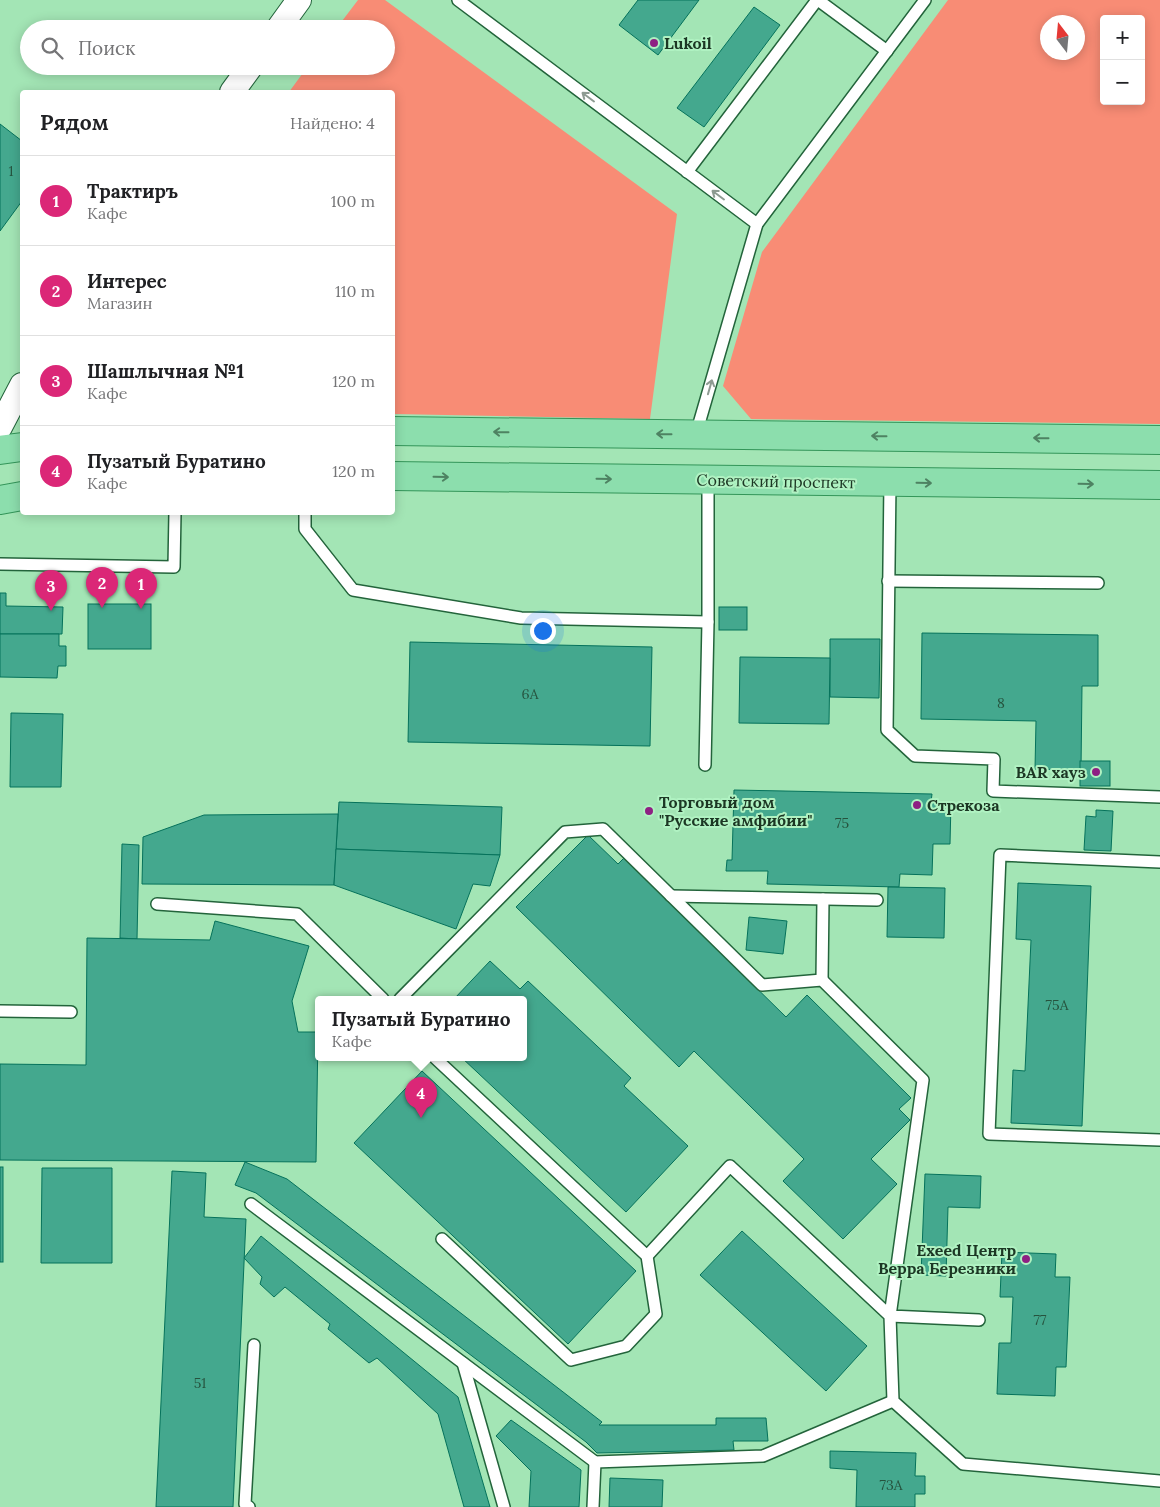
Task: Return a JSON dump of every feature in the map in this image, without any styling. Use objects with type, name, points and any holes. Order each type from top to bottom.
[{"type":"main road","points":[[395,431],[1160,440]]},
{"type":"main road","points":[[0,450],[20,447]]},
{"type":"main road","name":"Советский проспект","points":[[395,476],[1160,485]]},
{"type":"main road","points":[[0,500],[20,496]]},
{"type":"street","points":[[285,20],[299,0]]},
{"type":"street","points":[[233,90],[244,75]]},
{"type":"street","points":[[0,427],[20,389]]},
{"type":"lane","points":[[458,0],[756,224]]},
{"type":"lane","points":[[687,172],[817,0],[886,51]]},
{"type":"lane","points":[[696,434],[756,224],[925,0]]},
{"type":"lane","points":[[705,765],[708,480]]},
{"type":"lane","points":[[890,482],[886,730],[915,756],[994,759],[993,791],[1160,797]]},
{"type":"lane","points":[[0,564],[174,566],[175,515]]},
{"type":"lane","points":[[305,515],[305,529],[353,590],[521,618],[708,622]]},
{"type":"lane","points":[[888,581],[1098,583]]},
{"type":"lane","points":[[403,996],[566,832],[603,829],[762,985],[822,980]]},
{"type":"lane","points":[[1160,862],[1000,856],[989,1134],[1160,1140]]},
{"type":"lane","points":[[671,896],[877,900]]},
{"type":"lane","points":[[823,899],[822,980],[923,1080],[890,1316],[893,1401],[963,1464],[1160,1481]]},
{"type":"lane","points":[[157,904],[297,914],[380,996]]},
{"type":"lane","points":[[0,1011],[71,1012]]},
{"type":"lane","points":[[438,1061],[647,1256],[656,1314],[626,1346],[572,1360],[442,1239]]},
{"type":"lane","points":[[647,1256],[730,1166],[890,1316],[979,1320]]},
{"type":"lane","points":[[251,1204],[595,1462],[763,1456],[893,1401]]},
{"type":"lane","points":[[248,1507],[245,1504],[254,1345]]},
{"type":"lane","points":[[463,1363],[504,1507]]},
{"type":"lane","points":[[593,1507],[595,1462]]},
{"type":"shaded area","points":[[358,0],[385,0],[677,214],[650,419],[395,414],[395,90],[290,90],[301,75],[395,75],[395,20],[343,20]]},
{"type":"shaded area","points":[[948,0],[1160,0],[1160,424],[751,419],[723,386],[762,252]]},
{"type":"building","points":[[638,0],[699,0],[658,55],[619,25]]},
{"type":"building","points":[[754,7],[780,25],[704,127],[677,108]]},
{"type":"building","points":[[0,124],[20,139],[20,204],[0,231]]},
{"type":"building","points":[[0,593],[6,593],[6,606],[63,607],[62,634],[0,634]]},
{"type":"building","points":[[88,604],[151,604],[151,649],[88,649]]},
{"type":"building","points":[[719,607],[747,607],[747,630],[719,630]]},
{"type":"building","points":[[922,633],[1098,635],[1098,686],[1082,686],[1081,770],[1035,769],[1036,721],[921,719]]},
{"type":"building","points":[[0,634],[59,634],[59,646],[66,646],[66,666],[58,666],[57,678],[0,677]]},
{"type":"building","points":[[830,639],[880,639],[879,698],[830,697]]},
{"type":"building","points":[[410,642],[652,647],[650,746],[408,742]]},
{"type":"building","points":[[740,657],[830,658],[829,724],[739,723]]},
{"type":"building","points":[[11,713],[63,714],[61,787],[10,787]]},
{"type":"building","points":[[1080,761],[1110,761],[1110,786],[1080,786]]},
{"type":"building","points":[[734,790],[932,794],[931,802],[951,802],[950,844],[933,844],[932,875],[900,874],[899,887],[767,884],[768,871],[726,871],[727,860],[732,860]]},
{"type":"building","points":[[339,802],[502,807],[500,855],[336,849]]},
{"type":"building","points":[[1096,810],[1113,811],[1111,851],[1084,850],[1086,816],[1096,817]]},
{"type":"building","points":[[338,814],[334,885],[142,884],[143,837],[204,815]]},
{"type":"building","points":[[588,835],[618,864],[624,858],[786,1017],[807,995],[911,1098],[899,1109],[910,1120],[871,1159],[897,1184],[843,1239],[783,1181],[804,1159],[694,1051],[679,1067],[516,907]]},
{"type":"building","points":[[122,844],[139,845],[137,939],[120,938]]},
{"type":"building","points":[[336,849],[500,855],[490,886],[473,884],[456,929],[334,885]]},
{"type":"building","points":[[1018,883],[1091,886],[1082,1126],[1011,1123],[1013,1070],[1025,1071],[1031,940],[1016,939]]},
{"type":"building","points":[[888,887],[945,888],[944,938],[887,937]]},
{"type":"building","points":[[749,917],[787,921],[783,954],[746,950]]},
{"type":"building","points":[[215,921],[309,946],[292,1001],[298,1032],[315,1032],[315,1061],[318,1061],[316,1162],[0,1160],[0,1064],[86,1065],[87,938],[210,940]]},
{"type":"building","points":[[490,961],[520,989],[528,981],[631,1078],[624,1086],[688,1146],[626,1212],[465,1061],[527,1061],[527,996],[457,996]]},
{"type":"building","points":[[422,1071],[636,1271],[568,1344],[354,1143]]},
{"type":"building","points":[[245,1162],[287,1179],[602,1422],[599,1425],[716,1425],[716,1418],[766,1418],[768,1441],[733,1441],[734,1450],[597,1453],[586,1442],[256,1193],[235,1185]]},
{"type":"building","points":[[0,1167],[3,1167],[3,1262],[0,1262]]},
{"type":"building","points":[[42,1168],[112,1168],[112,1263],[41,1263]]},
{"type":"building","points":[[172,1171],[206,1173],[204,1217],[246,1219],[233,1507],[156,1507]]},
{"type":"building","points":[[925,1174],[981,1176],[980,1208],[948,1207],[946,1276],[921,1275]]},
{"type":"building","points":[[742,1231],[867,1346],[826,1391],[700,1275]]},
{"type":"building","points":[[261,1236],[458,1397],[490,1507],[464,1507],[438,1414],[377,1358],[369,1363],[328,1329],[330,1324],[285,1287],[274,1297],[260,1284],[262,1277],[244,1258]]},
{"type":"building","points":[[1002,1252],[1056,1254],[1055,1277],[1070,1277],[1066,1367],[1056,1367],[1055,1396],[997,1394],[999,1343],[1011,1343],[1013,1297],[1000,1297]]},
{"type":"building","points":[[511,1420],[581,1470],[579,1507],[529,1507],[531,1471],[496,1436]]},
{"type":"building","points":[[830,1451],[916,1453],[915,1476],[925,1476],[925,1494],[915,1494],[915,1507],[856,1507],[857,1470],[830,1468]]},
{"type":"building","points":[[610,1478],[663,1480],[662,1507],[609,1507]]},
{"type":"place","name":"Lukoil","points":[[654,43]]},
{"type":"place","name":"Интерес","points":[[102,608]]},
{"type":"place","name":"Трактиръ","points":[[141,609]]},
{"type":"place","name":"Шашлычная №1","points":[[51,611]]},
{"type":"place","name":"BAR хауз","points":[[1096,772]]},
{"type":"place","name":"Стрекоза","points":[[917,805]]},
{"type":"place","name":"Торговый дом \"Русские амфибии\"","points":[[649,811]]},
{"type":"place","name":"Пузатый Буратино","points":[[421,1118]]},
{"type":"place","name":"Exeed Центр Верра Березники","points":[[1026,1259]]}]
